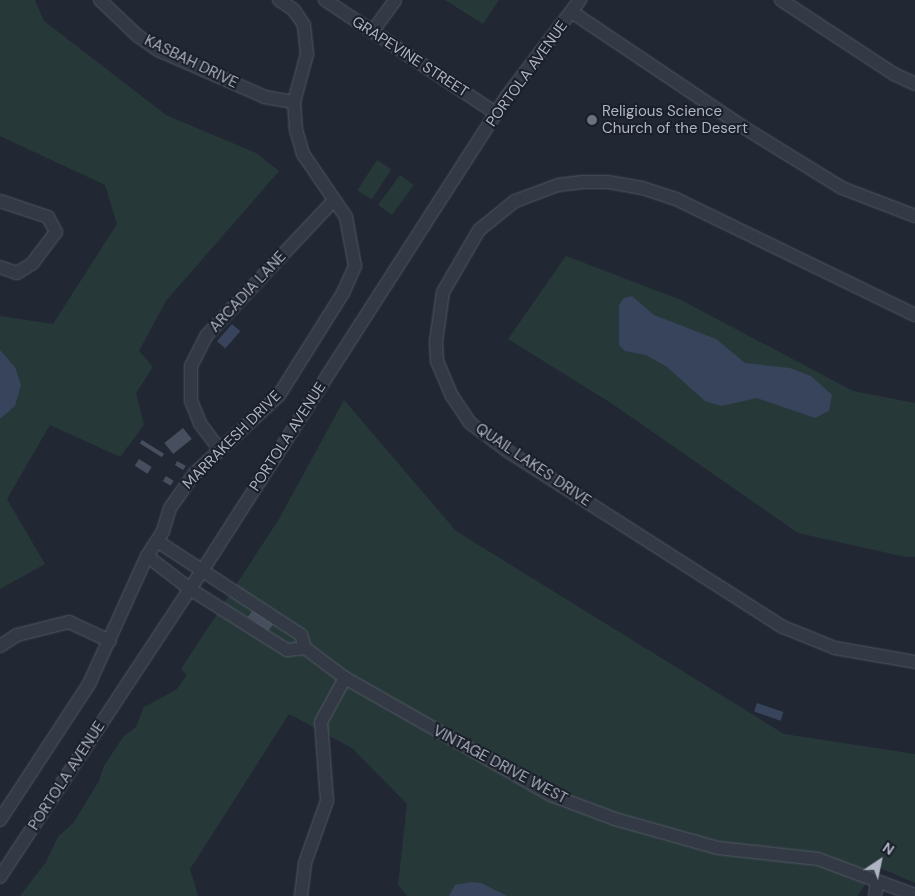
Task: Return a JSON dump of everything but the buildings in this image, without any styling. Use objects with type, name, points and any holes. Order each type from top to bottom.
[{"type":"street","name":"KASBAH DRIVE","points":[[100,0],[138,36],[158,50],[266,97],[294,102]]},
{"type":"street","name":"MARRAKESH DRIVE","points":[[0,820],[89,684],[147,556],[157,541],[170,508],[194,474],[279,395],[343,293],[355,266],[346,217],[302,154],[296,130],[294,102],[307,54],[304,25],[294,10],[279,0]]},
{"type":"street","name":"GRAPEVINE STREET","points":[[325,0],[496,113]]},
{"type":"street","points":[[372,32],[395,0]]},
{"type":"street","name":"PORTOLA AVENUE","points":[[0,877],[202,571],[496,113],[580,0]]},
{"type":"street","points":[[781,0],[894,74],[915,84]]},
{"type":"street","points":[[572,12],[743,127],[842,188],[915,216]]},
{"type":"street","name":"QUAIL LAKES DRIVE","points":[[915,315],[676,199],[642,188],[608,182],[582,182],[558,185],[515,201],[479,230],[443,292],[436,342],[444,380],[456,403],[470,423],[509,452],[783,628],[835,648],[915,662]]},
{"type":"street","name":"ARCADIA LANE","points":[[220,450],[200,423],[191,401],[191,366],[207,335],[334,200]]},
{"type":"street","points":[[0,201],[48,217],[56,232],[32,263],[17,273],[0,267]]},
{"type":"street","name":"VINTAGE DRIVE WEST","points":[[157,541],[301,635],[304,648],[345,678],[551,794],[614,819],[718,848],[818,860],[915,895]]},
{"type":"street","points":[[147,556],[190,589],[287,650],[304,648]]},
{"type":"street","points":[[0,646],[17,635],[69,622],[110,641]]},
{"type":"street","points":[[301,896],[305,864],[327,801],[321,722],[345,678]]},
{"type":"street","points":[[875,896],[877,882]]},
{"type":"shaded area","points":[[0,0],[35,0],[44,21],[166,115],[256,153],[279,171],[166,301],[139,351],[153,367],[136,393],[144,425],[120,457],[50,425],[7,499],[45,564],[0,589],[0,316],[53,324],[117,224],[105,185],[0,136]]},
{"type":"shaded area","points":[[445,0],[499,0],[483,24]]},
{"type":"shaded area","points":[[377,160],[391,169],[372,199],[357,190]]},
{"type":"shaded area","points":[[400,175],[414,185],[392,215],[378,205]]},
{"type":"shaded area","points":[[566,256],[681,300],[853,391],[915,403],[915,557],[906,557],[798,533],[611,403],[508,339]]},
{"type":"shaded area","points":[[344,400],[456,531],[784,734],[915,754],[915,883],[878,867],[857,896],[407,896],[398,885],[407,804],[352,748],[289,714],[190,869],[198,896],[20,896],[46,862],[58,837],[74,822],[99,781],[104,766],[123,737],[136,727],[144,707],[176,690],[187,675],[181,669],[279,519]]},
{"type":"water","points":[[632,296],[654,315],[716,339],[745,363],[790,368],[811,376],[832,395],[829,411],[815,418],[757,398],[721,406],[705,401],[667,367],[646,355],[625,351],[619,345],[619,305],[624,298]]},
{"type":"water","points":[[232,324],[240,331],[225,349],[217,341]]},
{"type":"water","points":[[0,350],[15,367],[21,385],[15,406],[0,419]]},
{"type":"water","points":[[757,703],[783,712],[781,721],[754,712]]},
{"type":"water","points":[[471,882],[481,883],[507,896],[449,896],[455,885]]},
{"type":"place","name":"Religious Science Church of the Desert","points":[[592,120]]}]
